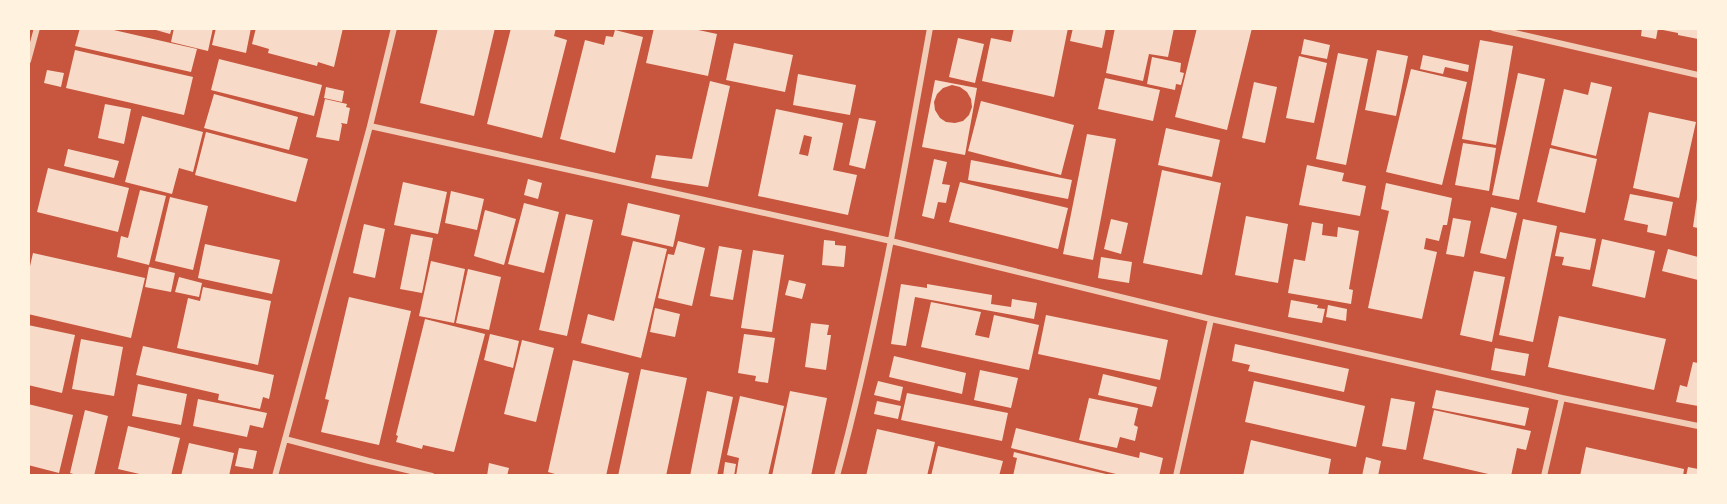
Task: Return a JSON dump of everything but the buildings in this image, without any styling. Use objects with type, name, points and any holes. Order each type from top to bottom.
[{"type":"street","points":[[28,61],[37,28]]},
{"type":"street","points":[[275,476],[370,126],[394,28]]},
{"type":"street","points":[[837,476],[854,412],[891,241],[930,28]]},
{"type":"street","points":[[1493,28],[1698,75]]},
{"type":"street","points":[[370,126],[891,241],[1211,319],[1562,398],[1698,426]]},
{"type":"street","points":[[1176,476],[1211,319]]},
{"type":"street","points":[[1544,476],[1562,398]]},
{"type":"street","points":[[285,439],[432,476]]}]
